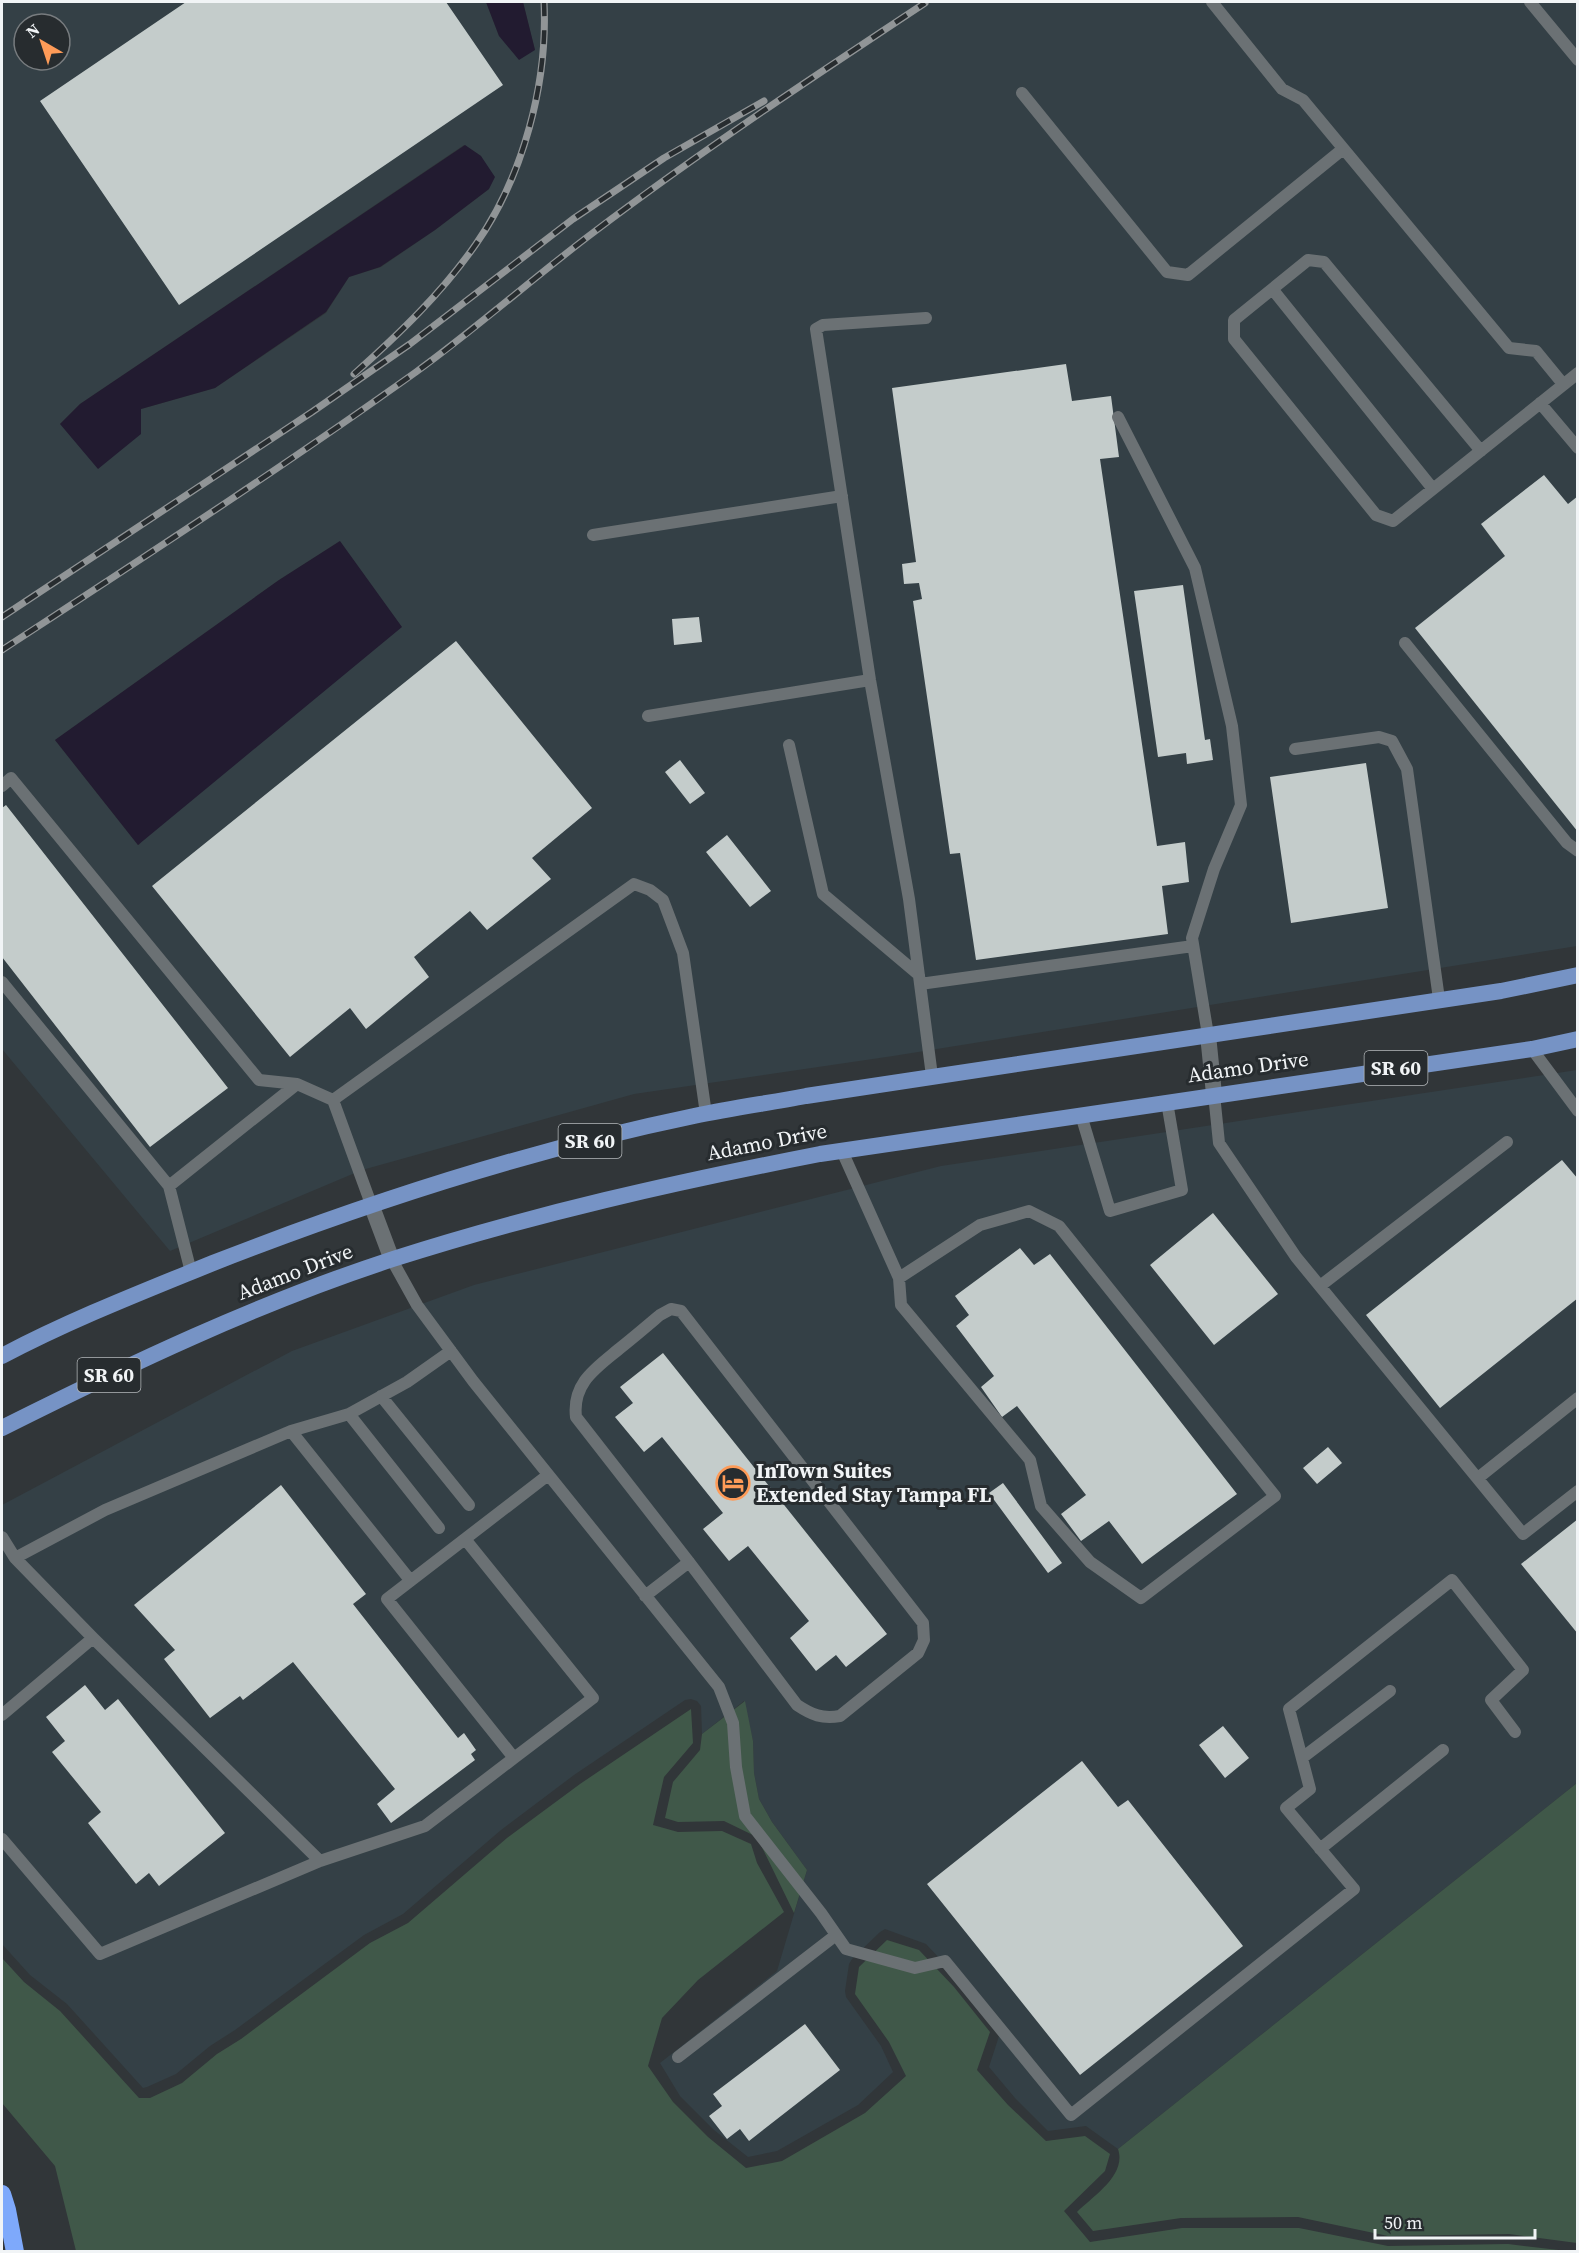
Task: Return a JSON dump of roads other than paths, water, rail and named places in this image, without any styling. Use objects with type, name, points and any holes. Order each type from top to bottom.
[{"type":"highway","points":[[2,2194],[15,2252]]},
{"type":"main road","name":"Adamo Drive","points":[[2,1356],[61,1326],[190,1272],[371,1204],[588,1141],[706,1114],[932,1076],[1501,991],[1578,975]]},
{"type":"main road","name":"Adamo Drive","points":[[2,1428],[89,1384],[219,1325],[392,1260],[499,1227],[603,1200],[712,1175],[842,1151],[1214,1094],[1532,1049],[1578,1039]]},
{"type":"street","points":[[1208,1035],[1214,1094]]},
{"type":"street","points":[[371,1204],[392,1260]]},
{"type":"lane","points":[[1212,2],[1282,89],[1303,100],[1509,348],[1536,351],[1563,384]]},
{"type":"lane","points":[[1530,2],[1578,60]]},
{"type":"lane","points":[[1022,93],[1167,272],[1188,275],[1343,149]]},
{"type":"lane","points":[[1481,451],[1324,262],[1308,260],[1234,320],[1234,339],[1376,515],[1393,521],[1481,451],[1563,384],[1578,373]]},
{"type":"lane","points":[[1273,290],[1433,489]]},
{"type":"lane","points":[[926,318],[823,326],[816,329],[870,680],[909,898],[932,1076]]},
{"type":"lane","points":[[1540,403],[1578,448]]},
{"type":"lane","points":[[1118,417],[1195,568],[1232,726],[1241,805],[1214,869],[1192,938],[1208,1035]]},
{"type":"lane","points":[[593,535],[842,496]]},
{"type":"lane","points":[[1405,643],[1567,843],[1578,851]]},
{"type":"lane","points":[[648,716],[870,680]]},
{"type":"lane","points":[[1295,749],[1379,737],[1392,741],[1407,769],[1439,999]]},
{"type":"lane","points":[[789,745],[824,894],[919,979],[1193,946]]},
{"type":"lane","points":[[2,786],[11,778],[259,1080],[297,1084],[333,1100],[371,1204]]},
{"type":"lane","points":[[333,1100],[634,884],[650,890],[663,900],[683,953],[706,1114]]},
{"type":"lane","points":[[2,982],[169,1186],[190,1272]]},
{"type":"lane","points":[[1532,1049],[1578,1111]]},
{"type":"lane","points":[[169,1186],[297,1084]]},
{"type":"lane","points":[[1214,1094],[1219,1143],[1296,1257],[1523,1534],[1578,1491]]},
{"type":"lane","points":[[1082,1114],[1110,1211],[1182,1190],[1167,1102]]},
{"type":"lane","points":[[1320,1286],[1508,1142]]},
{"type":"lane","points":[[842,1151],[899,1278],[901,1305],[1030,1460],[1041,1506],[1090,1562],[1141,1598],[1275,1496],[1059,1226],[1029,1211],[980,1225],[899,1278]]},
{"type":"lane","points":[[392,1260],[417,1305],[451,1351],[719,1688],[734,1723],[736,1767],[745,1816],[846,1949],[915,1968],[945,1961],[1071,2115],[1354,1888],[1286,1808],[1310,1789],[1289,1709],[1452,1580],[1523,1670],[1491,1700],[1515,1732]]},
{"type":"lane","points":[[671,1310],[681,1311],[923,1623],[924,1640],[918,1653],[840,1716],[826,1719],[813,1716],[797,1705],[689,1562],[576,1417],[574,1405],[589,1374],[660,1315],[671,1310]]},
{"type":"lane","points":[[15,1558],[105,1510],[291,1431],[350,1414],[407,1382],[451,1351]]},
{"type":"lane","points":[[381,1396],[469,1504]]},
{"type":"lane","points":[[1478,1478],[1578,1398]]},
{"type":"lane","points":[[350,1414],[439,1528]]},
{"type":"lane","points":[[291,1431],[410,1580]]},
{"type":"lane","points":[[514,1758],[387,1599],[548,1475]]},
{"type":"lane","points":[[2,1537],[15,1558],[93,1638],[320,1861]]},
{"type":"lane","points":[[2,1839],[100,1954],[320,1861],[425,1826],[593,1698],[465,1539]]},
{"type":"lane","points":[[645,1596],[689,1562]]},
{"type":"lane","points":[[2,1715],[93,1638]]},
{"type":"lane","points":[[1302,1758],[1390,1691]]},
{"type":"lane","points":[[1320,1849],[1443,1750]]},
{"type":"lane","points":[[678,2058],[836,1935]]},
{"type":"railway","points":[[354,374],[403,329],[449,280],[493,218],[519,159],[537,96],[542,65],[544,2]]},
{"type":"railway","points":[[2,650],[365,408],[439,355],[572,249],[675,172],[925,3]]},
{"type":"railway","points":[[2,617],[312,412],[410,344],[573,219],[664,158],[764,101]]},
{"type":"place","name":"InTown Suites Extended Stay Tampa FL","points":[[733,1483]]}]
